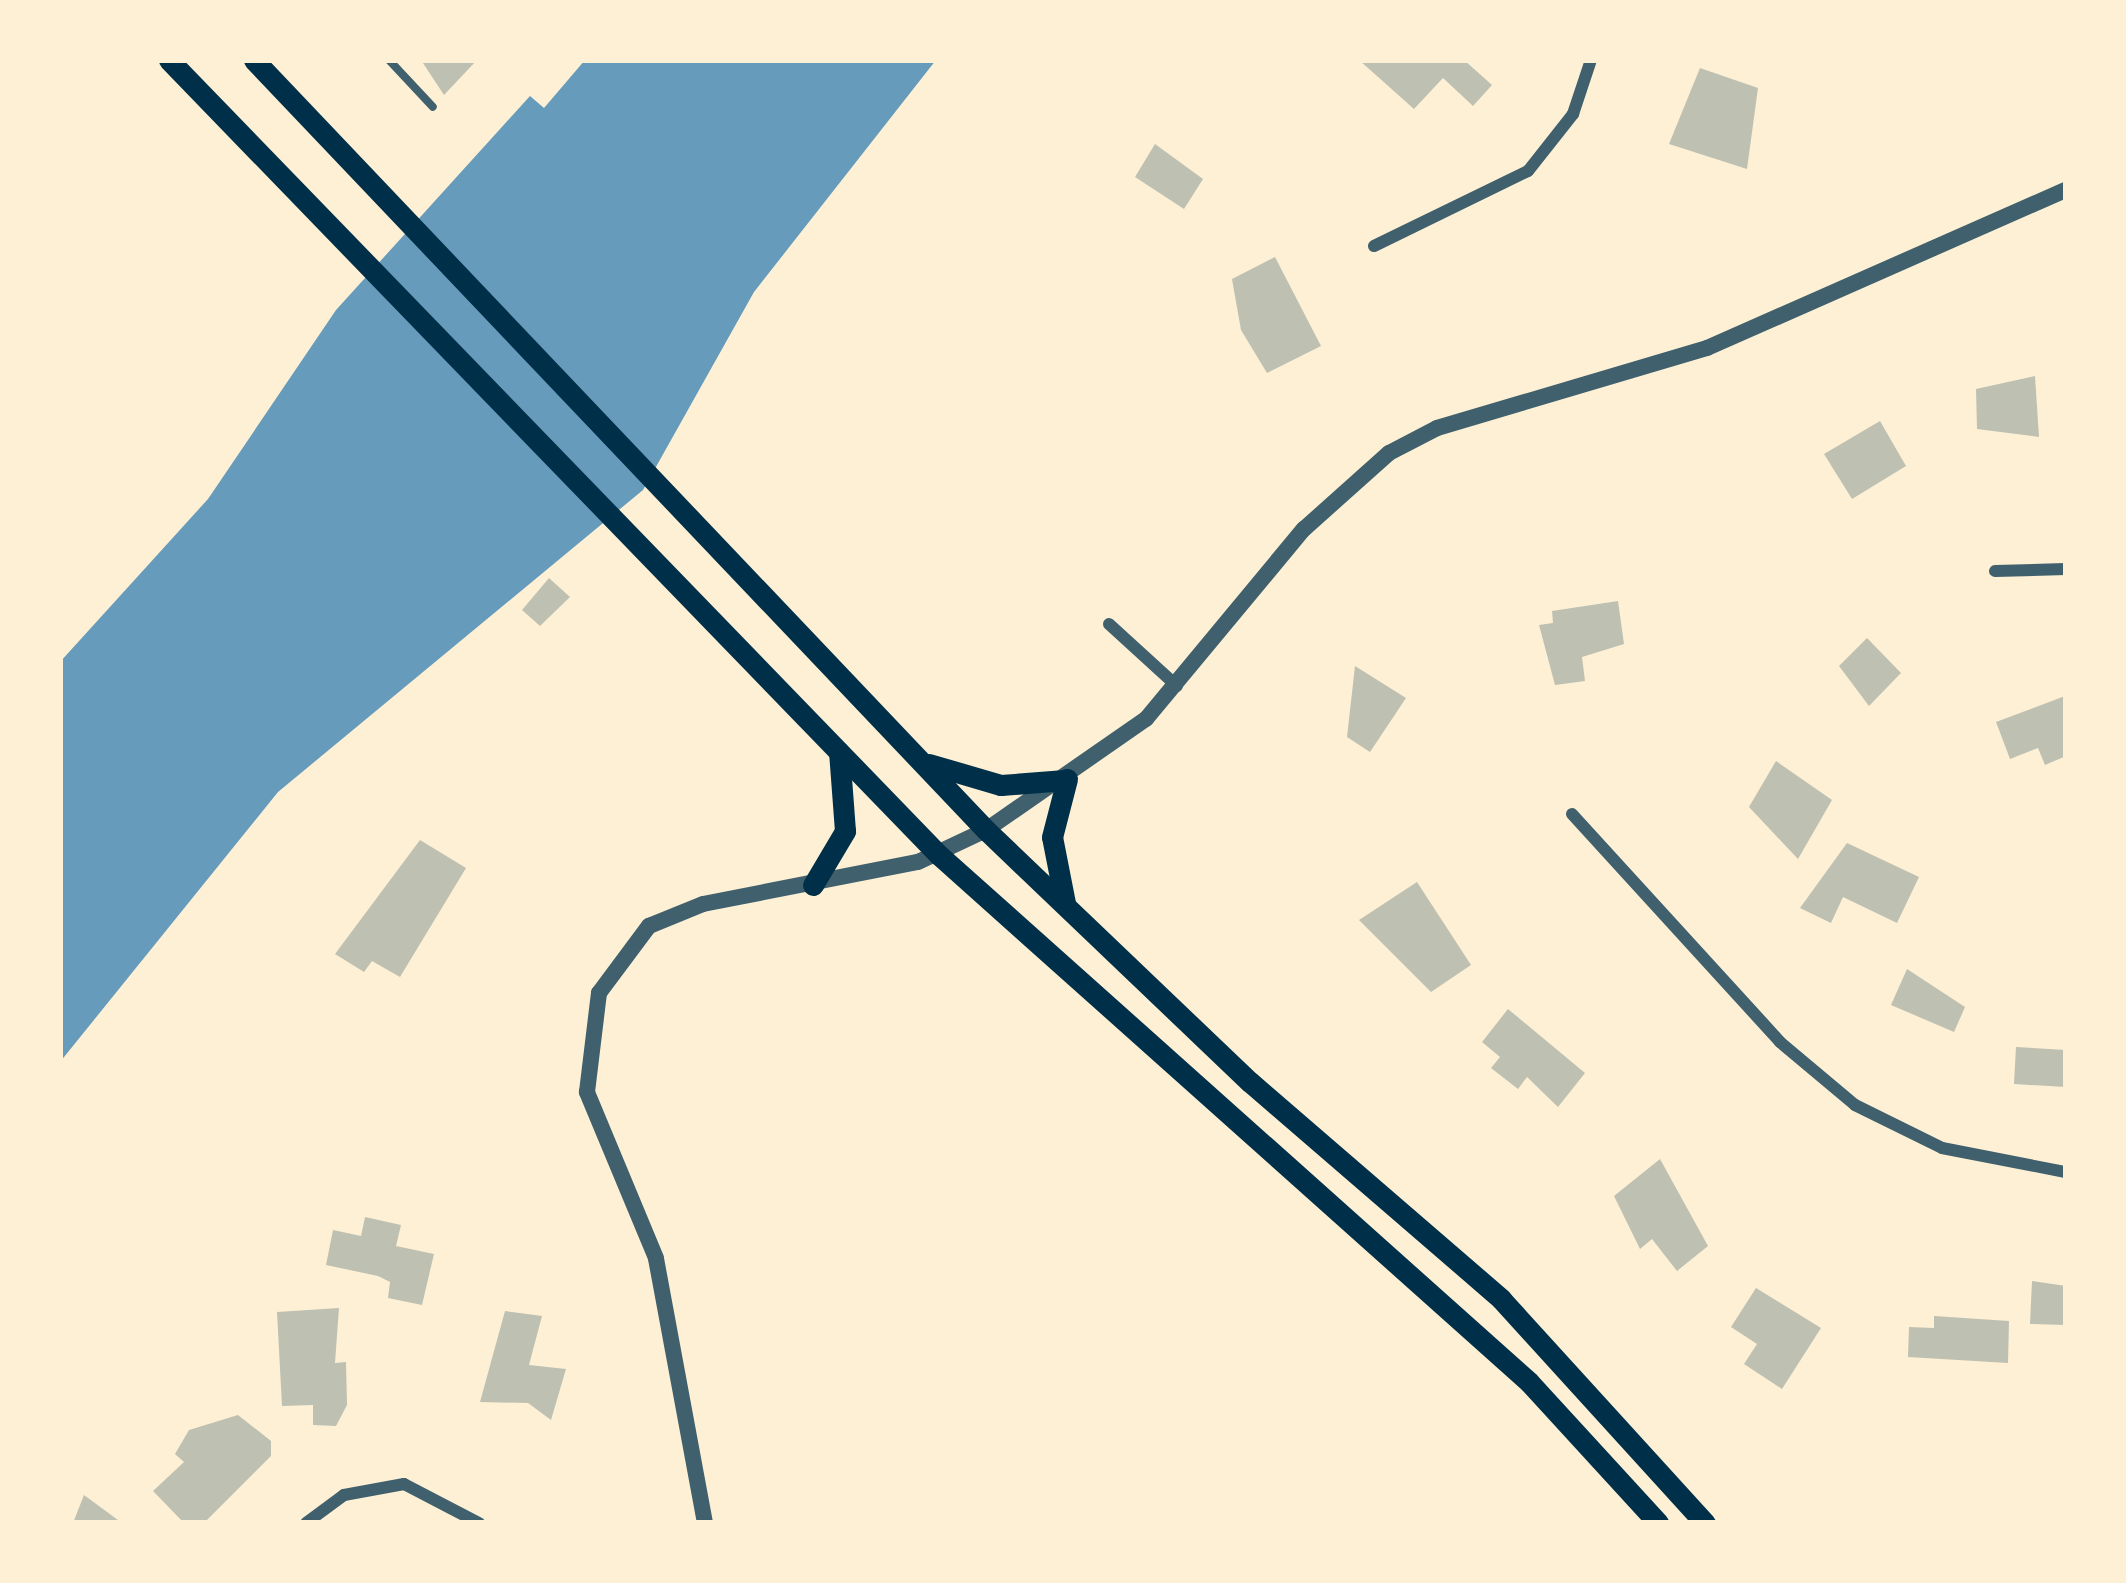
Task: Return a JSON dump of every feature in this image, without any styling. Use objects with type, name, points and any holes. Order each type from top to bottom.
[{"type":"main road","points":[[169,60],[939,855],[1529,1382],[1658,1523]]},
{"type":"main road","points":[[254,60],[986,830],[1067,909],[1501,1299],[1705,1523]]},
{"type":"main road","points":[[813,885],[845,831],[839,752]]},
{"type":"main road","points":[[922,762],[1001,785],[1066,779],[1052,837],[1067,909]]},
{"type":"street","points":[[1374,246],[1528,171],[1574,115],[1591,60]]},
{"type":"street","points":[[705,1523],[652,1246],[592,1113],[593,1012],[620,957],[666,915],[939,855],[1066,779],[1177,686],[1304,529],[1389,454],[1541,388],[1707,348],[2066,190]]},
{"type":"street","points":[[1995,571],[2066,568]]},
{"type":"street","points":[[1109,625],[1177,686]]},
{"type":"street","points":[[1572,814],[1780,1042],[1855,1105],[1942,1148],[2066,1172]]},
{"type":"street","points":[[306,1523],[344,1495],[404,1484],[479,1523]]},
{"type":"lane","points":[[389,60],[433,107]]},
{"type":"water","points":[[585,60],[936,60],[754,292],[643,490],[278,792],[60,1062],[60,662],[208,499],[336,310],[530,96],[544,108]]},
{"type":"building","points":[[421,60],[477,60],[444,95]]},
{"type":"building","points":[[1359,60],[1464,60],[1492,85],[1473,106],[1443,78],[1414,109]]},
{"type":"building","points":[[1700,68],[1758,88],[1747,169],[1669,144]]},
{"type":"building","points":[[1155,144],[1203,179],[1184,209],[1135,177]]},
{"type":"building","points":[[1275,257],[1321,346],[1267,373],[1241,330],[1232,279]]},
{"type":"building","points":[[2035,376],[2039,437],[1977,429],[1976,389]]},
{"type":"building","points":[[1880,421],[1906,466],[1852,499],[1824,454]]},
{"type":"building","points":[[549,578],[570,597],[540,626],[522,610]]},
{"type":"building","points":[[1618,601],[1624,644],[1582,657],[1585,681],[1555,685],[1539,625],[1553,623],[1552,611]]},
{"type":"building","points":[[1867,638],[1901,673],[1869,706],[1839,666]]},
{"type":"building","points":[[1355,666],[1406,698],[1370,752],[1347,737]]},
{"type":"building","points":[[2065,696],[2066,756],[2045,765],[2038,748],[2010,759],[1996,722]]},
{"type":"building","points":[[1776,761],[1832,800],[1798,859],[1749,807]]},
{"type":"building","points":[[420,840],[466,868],[400,977],[372,961],[364,972],[335,954]]},
{"type":"building","points":[[1847,843],[1919,877],[1897,923],[1843,897],[1831,923],[1800,908]]},
{"type":"building","points":[[1417,882],[1471,965],[1431,992],[1359,920]]},
{"type":"building","points":[[1907,969],[1965,1007],[1954,1032],[1891,1005]]},
{"type":"building","points":[[1508,1009],[1585,1073],[1558,1107],[1527,1077],[1518,1089],[1491,1068],[1500,1057],[1482,1042]]},
{"type":"building","points":[[2016,1047],[2066,1050],[2066,1087],[2014,1084]]},
{"type":"building","points":[[1660,1159],[1708,1246],[1677,1271],[1652,1239],[1640,1249],[1614,1196]]},
{"type":"building","points":[[365,1217],[401,1225],[396,1246],[434,1254],[422,1305],[388,1298],[390,1282],[378,1276],[326,1265],[333,1230],[361,1236]]},
{"type":"building","points":[[2032,1281],[2066,1286],[2066,1325],[2030,1324]]},
{"type":"building","points":[[1756,1288],[1821,1328],[1782,1389],[1744,1364],[1757,1344],[1731,1327]]},
{"type":"building","points":[[339,1308],[335,1363],[346,1362],[347,1405],[336,1426],[313,1425],[313,1405],[282,1406],[277,1312]]},
{"type":"building","points":[[505,1311],[542,1316],[529,1365],[566,1369],[551,1420],[528,1403],[480,1402]]},
{"type":"building","points":[[1934,1316],[2009,1321],[2008,1363],[1908,1357],[1909,1327],[1934,1328]]},
{"type":"building","points":[[238,1415],[271,1441],[271,1456],[204,1523],[184,1523],[153,1491],[184,1462],[175,1454],[189,1430]]},
{"type":"building","points":[[84,1495],[122,1523],[73,1523]]}]
